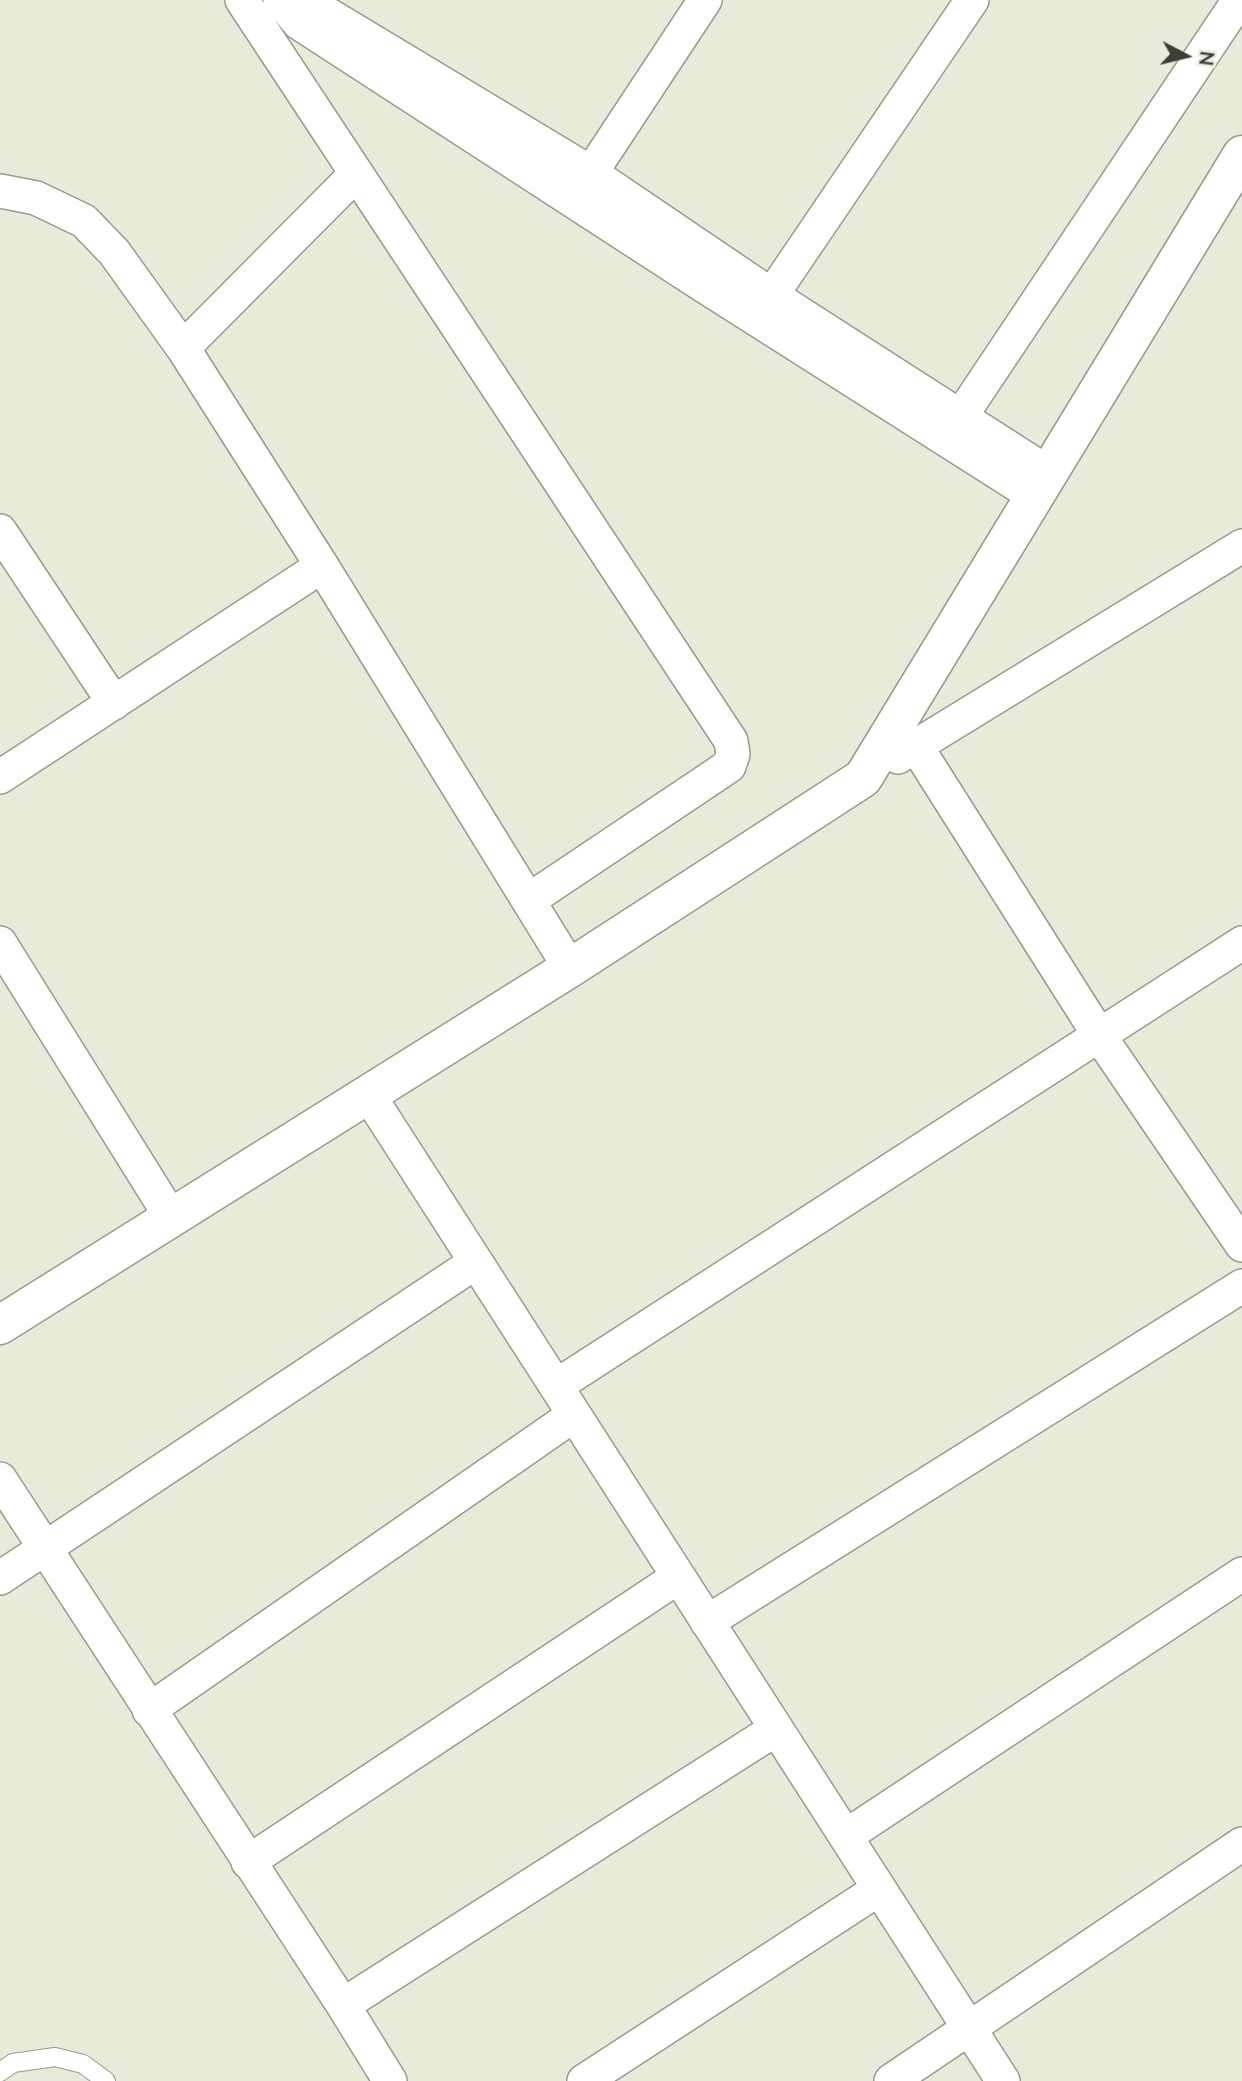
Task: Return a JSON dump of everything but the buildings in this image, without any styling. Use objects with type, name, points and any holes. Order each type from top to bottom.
[{"type":"street","points":[[242,0],[731,741],[733,754],[729,766],[528,900]]},
{"type":"street","points":[[280,0],[299,23],[572,200],[961,416],[1041,484]]},
{"type":"street","points":[[294,0],[309,3],[591,173],[764,307],[1041,484]]},
{"type":"street","points":[[572,200],[704,0]]},
{"type":"street","points":[[764,307],[972,0]]},
{"type":"street","points":[[961,416],[1239,0]]},
{"type":"street","points":[[863,778],[1242,155]]},
{"type":"street","points":[[183,348],[356,174]]},
{"type":"street","points":[[0,191],[36,198],[84,221],[114,252],[183,348],[322,566],[570,968]]},
{"type":"street","points":[[0,531],[114,703]]},
{"type":"street","points":[[0,1325],[570,968],[863,778],[1242,546]]},
{"type":"street","points":[[0,777],[322,566]]},
{"type":"street","points":[[916,746],[1099,1035],[1242,1245]]},
{"type":"street","points":[[0,943],[171,1217]]},
{"type":"street","points":[[556,1386],[1242,943]]},
{"type":"street","points":[[368,1094],[1003,2081]]},
{"type":"street","points":[[0,1578],[476,1262]]},
{"type":"street","points":[[707,1622],[1242,1286]]},
{"type":"street","points":[[149,1710],[574,1415]]},
{"type":"street","points":[[0,1479],[390,2081]]},
{"type":"street","points":[[846,1836],[1242,1574]]},
{"type":"street","points":[[248,1862],[678,1577]]},
{"type":"street","points":[[343,2005],[776,1729]]},
{"type":"street","points":[[891,2081],[1242,1844]]},
{"type":"street","points":[[584,2081],[879,1889]]},
{"type":"lane","points":[[0,2072],[13,2063],[55,2057],[83,2064],[106,2081]]}]
